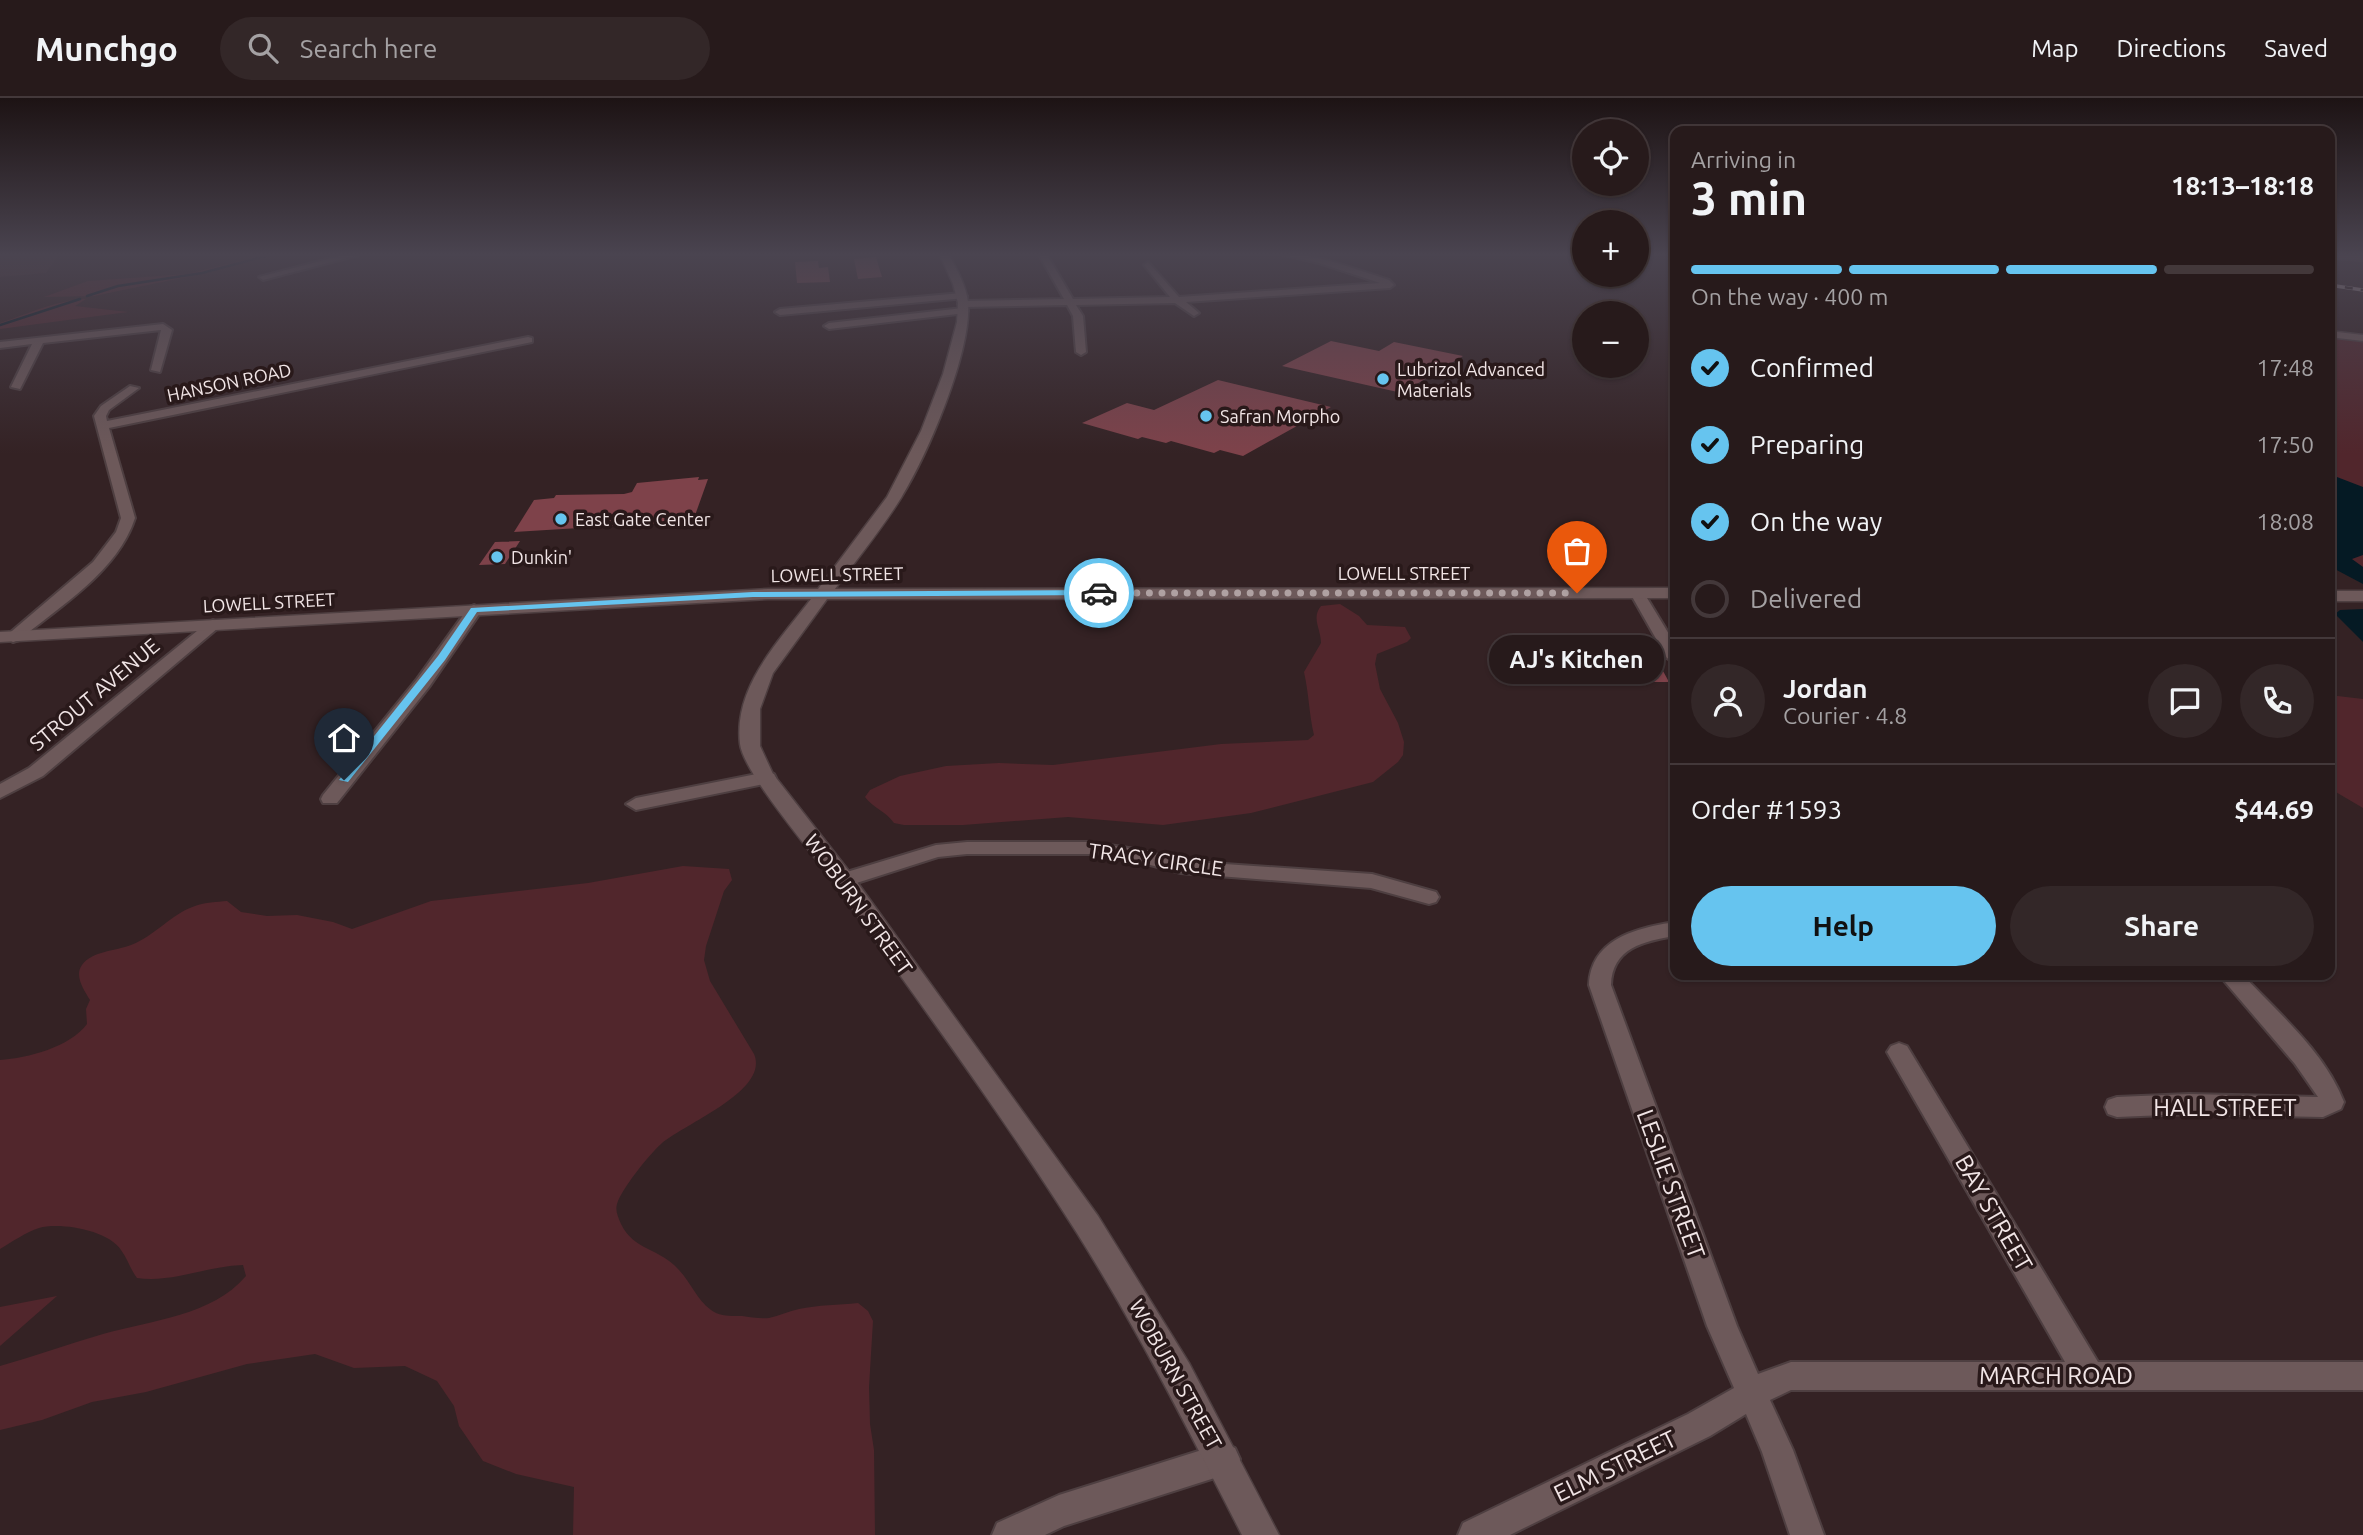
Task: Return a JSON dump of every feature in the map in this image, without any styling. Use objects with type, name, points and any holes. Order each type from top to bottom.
[{"type":"main road","name":"WOBURN STREET","points":[[960,320],[952,359],[911,470],[881,516],[771,659],[754,700],[749,726],[750,746],[767,778],[844,880],[1034,1145],[1088,1225],[1133,1297],[1224,1459],[1261,1535]]},
{"type":"main road","points":[[2335,335],[2363,338]]},
{"type":"main road","name":"LOWELL STREET","points":[[6,637],[823,593],[1670,593]]},
{"type":"main road","points":[[2335,596],[2363,596]]},
{"type":"street","points":[[829,326],[865,320]]},
{"type":"street","points":[[1079,320],[1081,352]]},
{"type":"street","points":[[0,345],[161,327],[167,330],[156,370]]},
{"type":"street","name":"HANSON ROAD","points":[[102,426],[527,340]]},
{"type":"street","points":[[16,387],[39,341]]},
{"type":"street","points":[[6,637],[108,556],[126,532],[128,518],[102,426],[101,412],[134,388]]},
{"type":"street","points":[[1637,593],[1670,649]]},
{"type":"street","points":[[330,799],[429,674],[474,610]]},
{"type":"street","name":"STROUT AVENUE","points":[[0,792],[36,772],[213,625]]},
{"type":"street","points":[[636,804],[767,778]]},
{"type":"street","name":"TRACY CIRCLE","points":[[844,880],[936,851],[1090,848],[1120,852],[1181,867],[1372,881],[1429,897]]},
{"type":"street","name":"LESLIE STREET","points":[[1670,930],[1631,939],[1612,953],[1599,971],[1601,989],[1722,1326],[1752,1394],[1807,1535]]},
{"type":"street","name":"HALL STREET","points":[[2117,1107],[2189,1104],[2323,1107],[2332,1102],[2330,1093],[2306,1061],[2234,980]]},
{"type":"street","name":"BAY STREET","points":[[1899,1052],[2089,1375]]},
{"type":"street","name":"MARCH ROAD","points":[[1752,1394],[1791,1376],[1814,1374],[2363,1377]]},
{"type":"street","name":"ELM STREET","points":[[1475,1535],[1699,1425],[1752,1394]]},
{"type":"street","points":[[1009,1535],[1059,1511],[1224,1459]]},
{"type":"shaded area","points":[[8,320],[67,320],[0,329],[0,323]]},
{"type":"shaded area","points":[[2335,338],[2363,341],[2363,567],[2335,551]]},
{"type":"shaded area","points":[[1340,604],[1359,616],[1367,625],[1405,627],[1411,638],[1377,654],[1375,664],[1380,689],[1398,723],[1404,742],[1403,755],[1398,762],[1373,782],[1251,813],[1163,825],[1068,817],[963,825],[904,825],[894,823],[865,797],[870,790],[900,776],[946,766],[999,763],[1053,765],[1221,744],[1308,740],[1314,735],[1304,672],[1321,643],[1317,624],[1318,610],[1321,606]]},
{"type":"shaded area","points":[[2335,696],[2363,699],[2363,808],[2335,792]]},
{"type":"shaded area","points":[[683,866],[729,869],[732,880],[724,891],[704,960],[710,981],[754,1054],[756,1068],[749,1081],[737,1093],[656,1149],[624,1189],[617,1204],[617,1214],[626,1233],[671,1262],[683,1274],[701,1301],[718,1314],[769,1318],[806,1308],[858,1303],[868,1311],[873,1321],[869,1387],[874,1450],[875,1535],[573,1535],[574,1487],[516,1474],[483,1461],[459,1426],[454,1406],[437,1381],[405,1366],[354,1368],[315,1354],[247,1364],[146,1392],[92,1402],[42,1420],[0,1430],[0,1366],[103,1334],[180,1315],[216,1300],[246,1276],[243,1265],[164,1278],[137,1278],[115,1243],[95,1233],[71,1227],[39,1228],[0,1249],[0,1060],[48,1050],[70,1039],[87,1024],[86,1009],[90,1000],[79,974],[86,960],[140,941],[178,914],[207,903],[227,901],[241,912],[267,916],[297,915],[352,929],[431,901],[588,883]]},
{"type":"shaded area","points":[[57,1296],[0,1346],[0,1307]]},
{"type":"water","points":[[2335,475],[2363,487],[2363,555],[2352,559],[2363,567],[2363,584],[2335,569]]},
{"type":"water","points":[[2363,609],[2363,642],[2335,614],[2340,610]]},
{"type":"building","name":"Lubrizol Advanced Materials","points":[[1331,341],[1379,351],[1394,342],[1463,356],[1402,393],[1282,366]]},
{"type":"building","name":"Safran Morpho","points":[[1218,380],[1331,407],[1243,456],[1220,450],[1214,453],[1171,441],[1166,443],[1142,437],[1138,439],[1082,423],[1127,403],[1154,410]]},
{"type":"building","points":[[699,477],[698,480],[708,479],[693,521],[514,532],[534,500],[554,498],[556,495],[624,494],[632,492],[637,483]]},
{"type":"building","name":"Dunkin'","points":[[520,541],[505,564],[479,565],[495,542]]},
{"type":"building","points":[[1635,649],[1651,649],[1669,682],[1636,682],[1627,663],[1642,663]]},
{"type":"waterway","points":[[0,325],[15,320]]},
{"type":"way so far","points":[[1099,593],[1577,593]]},
{"type":"place","name":"Lubrizol Advanced Materials","points":[[1383,379]]},
{"type":"place","name":"Safran Morpho","points":[[1206,416]]},
{"type":"place","name":"East Gate Center","points":[[561,519]]},
{"type":"place","name":"Dunkin'","points":[[497,557]]},
{"type":"place","name":"AJ's Kitchen","points":[[1577,593]]},
{"type":"route","points":[[344,780],[442,658],[474,610],[753,595],[1099,593]]}]
